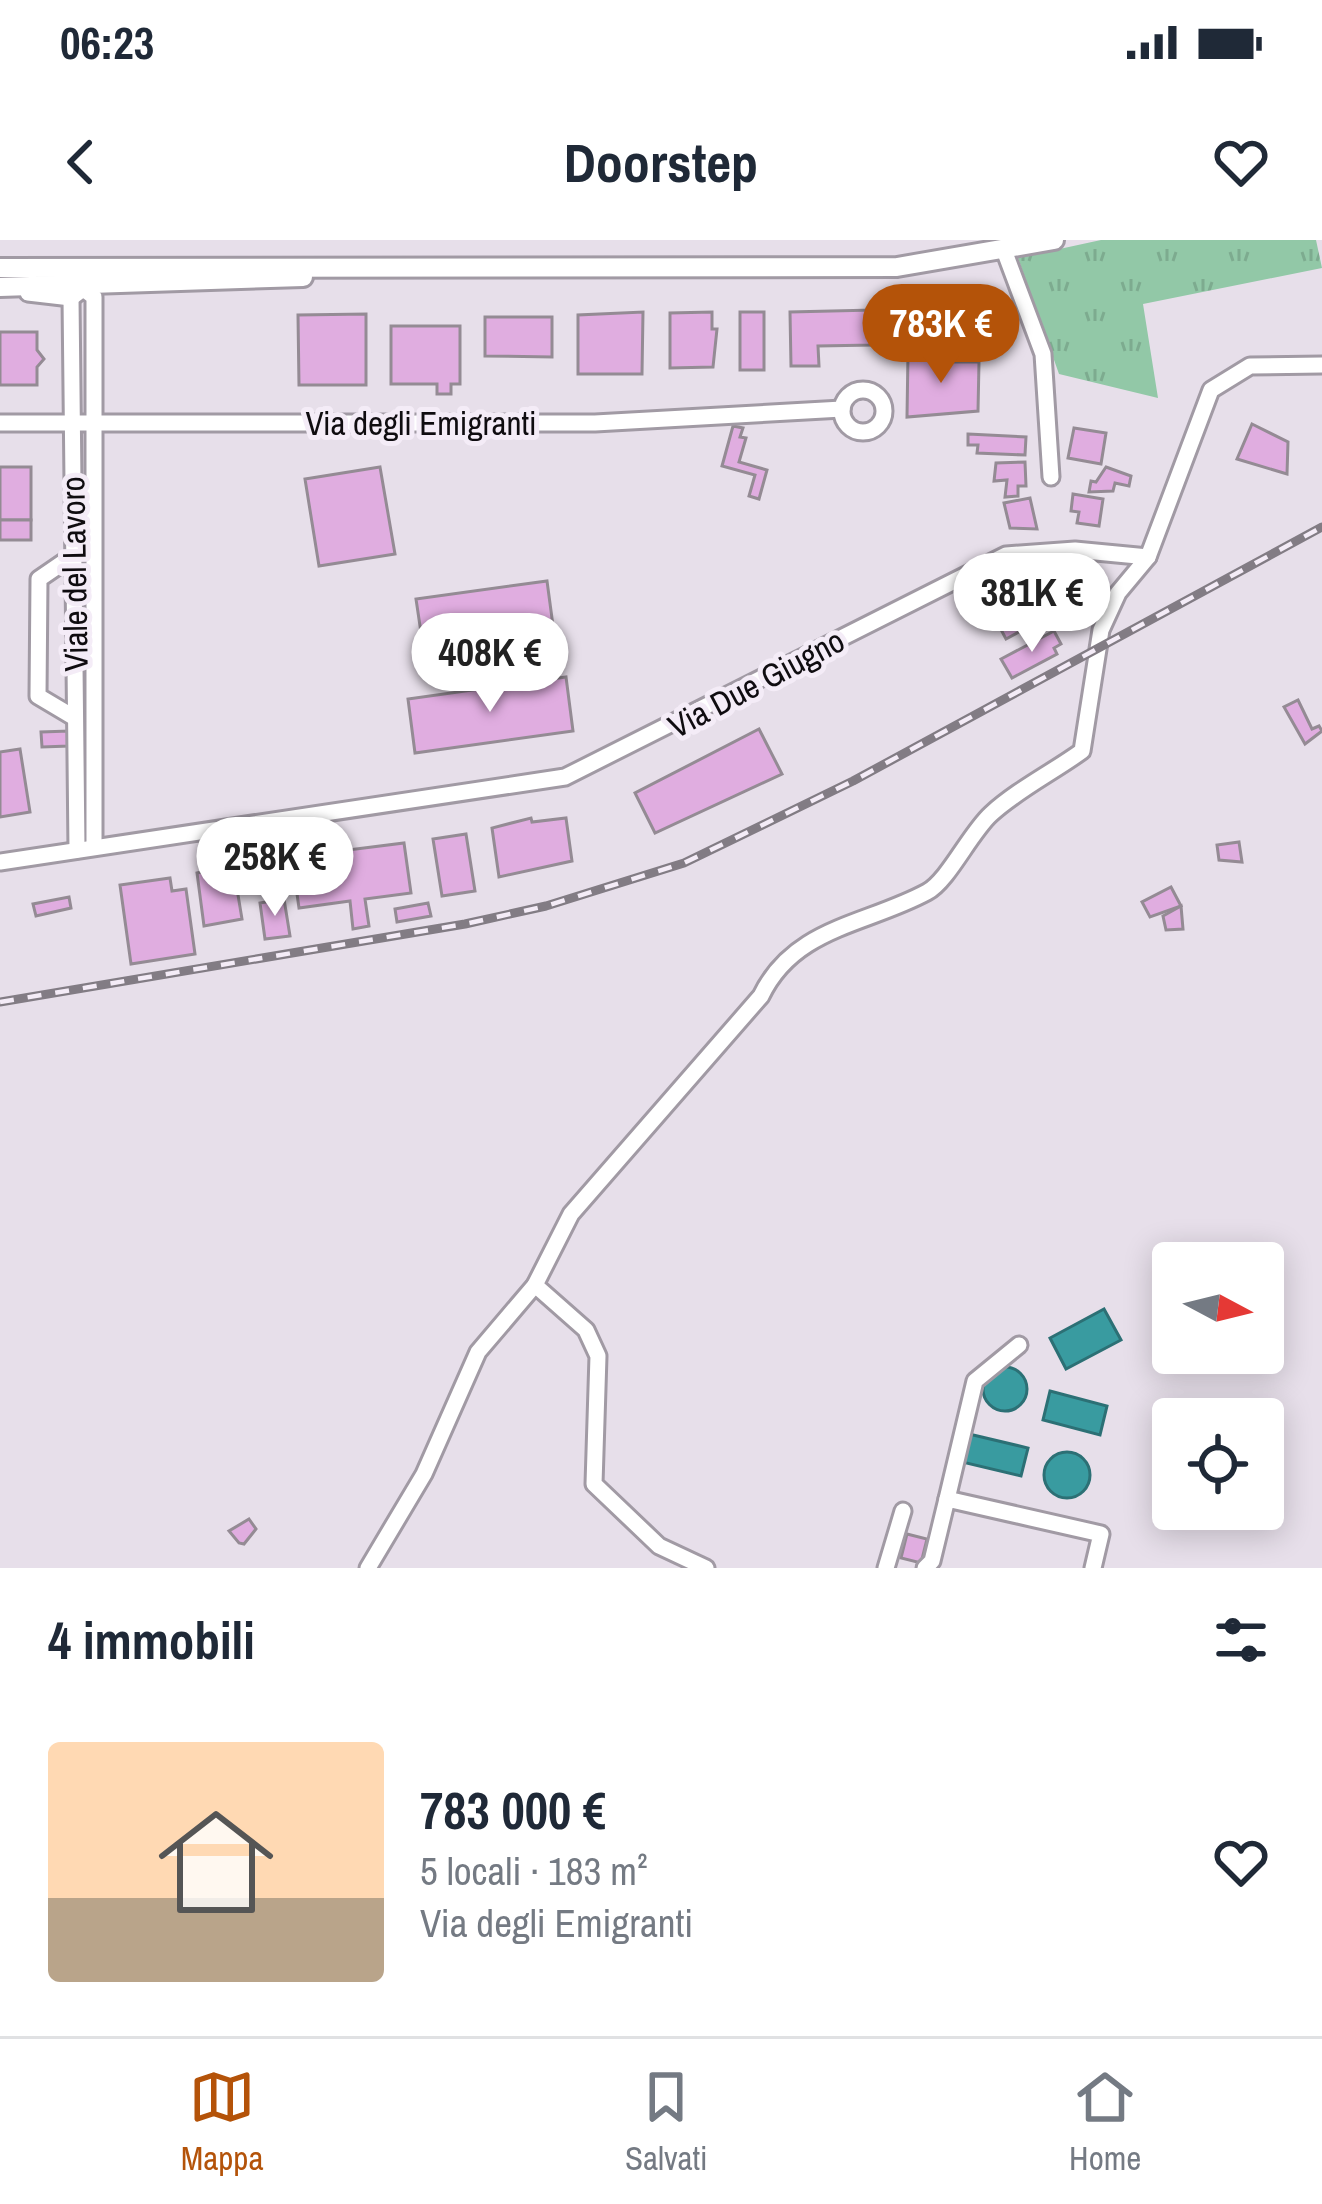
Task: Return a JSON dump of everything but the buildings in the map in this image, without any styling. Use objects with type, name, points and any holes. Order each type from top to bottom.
[{"type":"main road","points":[[0,269],[897,267],[1054,240]]},
{"type":"main road","points":[[0,288],[83,294],[130,286],[446,268]]},
{"type":"street","points":[[1004,250],[1042,354],[1052,477]]},
{"type":"street","points":[[83,294],[115,275],[203,265]]},
{"type":"street","points":[[0,269],[45,275],[83,294]]},
{"type":"street","points":[[83,294],[94,423],[85,849]]},
{"type":"street","name":"Viale del Lavoro","points":[[83,294],[73,424],[76,718],[85,849]]},
{"type":"street","points":[[368,1568],[424,1474],[478,1352],[535,1285],[592,1184],[761,996],[772,973],[796,950],[838,925],[934,889],[961,846],[992,813],[1082,751],[1101,630],[1118,592],[1148,557],[1211,390],[1250,366],[1322,365]]},
{"type":"street","name":"Via degli Emigranti","points":[[0,423],[595,423],[842,409]]},
{"type":"street","name":"Via Due Giugno","points":[[0,862],[565,777],[1006,555],[1075,550],[1148,557]]},
{"type":"street","points":[[74,554],[39,579],[38,696],[76,718]]},
{"type":"street","points":[[535,1285],[586,1330],[598,1356],[594,1484],[659,1546],[706,1568]]},
{"type":"street","points":[[925,1568],[932,1561],[975,1382],[1019,1345]]},
{"type":"street","points":[[947,1499],[1101,1534],[1093,1568]]},
{"type":"street","points":[[886,1568],[903,1511]]},
{"type":"green space","points":[[1101,240],[1316,240],[1322,268],[1143,304],[1158,398],[1059,374],[1018,258]]},
{"type":"water","points":[[1104,1309],[1121,1340],[1066,1369],[1050,1338]]},
{"type":"water","points":[[1005,1367],[1021,1373],[1027,1389],[1021,1405],[1005,1411],[989,1405],[983,1389],[989,1373]]},
{"type":"water","points":[[1050,1391],[1107,1406],[1100,1435],[1043,1420]]},
{"type":"water","points":[[969,1434],[1028,1448],[1021,1476],[962,1462]]},
{"type":"water","points":[[1067,1452],[1083,1459],[1090,1475],[1083,1491],[1067,1498],[1051,1491],[1044,1475],[1051,1459]]},
{"type":"railway","points":[[0,1002],[465,924],[546,906],[684,863],[853,781],[1322,527]]}]
